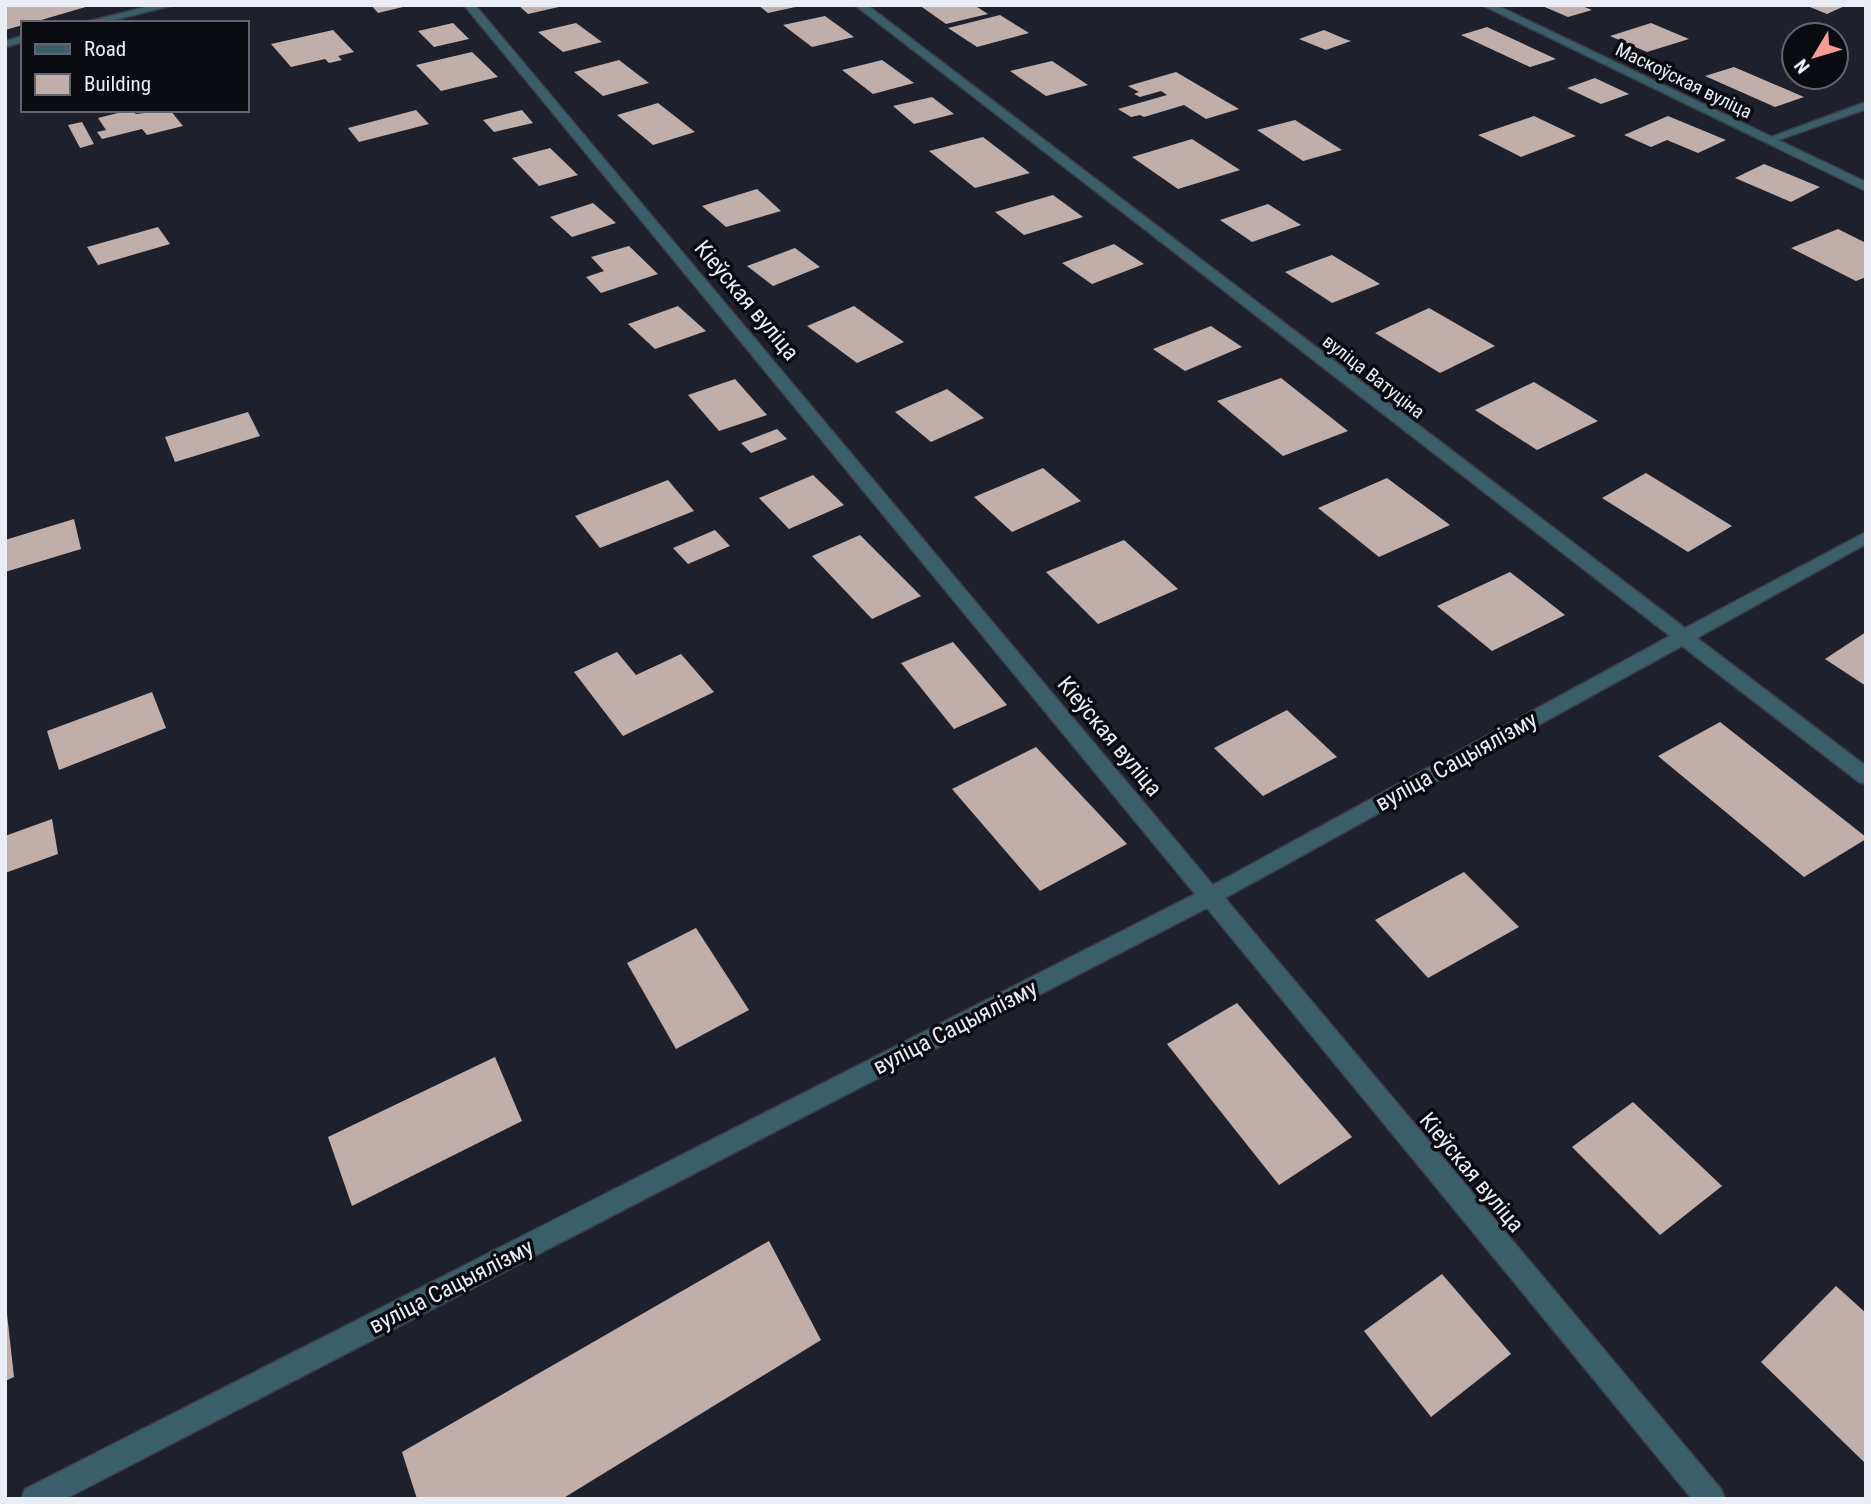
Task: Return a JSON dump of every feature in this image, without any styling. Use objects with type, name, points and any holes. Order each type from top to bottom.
[{"type":"street","points":[[96,21],[169,5]]},
{"type":"street","name":"Кіеўская вуліца","points":[[469,5],[1712,1499]]},
{"type":"street","name":"вуліца Ватуціна","points":[[860,5],[1866,777]]},
{"type":"street","name":"Маскоўская вуліца","points":[[1487,5],[1866,187]]},
{"type":"street","points":[[1769,140],[1866,105]]},
{"type":"street","name":"вуліца Сацыялізму","points":[[36,1499],[1211,896],[1866,537]]},
{"type":"building","points":[[5,5],[89,5],[38,21],[21,21],[21,26],[5,30]]},
{"type":"building","points":[[371,5],[407,5],[407,6],[378,13]]},
{"type":"building","points":[[518,5],[563,5],[563,6],[528,14]]},
{"type":"building","points":[[758,5],[799,5],[800,6],[768,13]]},
{"type":"building","points":[[919,5],[974,5],[988,14],[946,24]]},
{"type":"building","points":[[1540,5],[1580,5],[1592,10],[1568,17]]},
{"type":"building","points":[[1805,5],[1847,5],[1827,14]]},
{"type":"building","points":[[1000,15],[1029,33],[977,47],[948,28]]},
{"type":"building","points":[[825,16],[854,37],[812,47],[783,25]]},
{"type":"building","points":[[453,23],[469,39],[434,47],[418,31]]},
{"type":"building","points":[[576,23],[602,42],[563,52],[538,32]]},
{"type":"building","points":[[1651,23],[1689,39],[1647,52],[1610,36]]},
{"type":"building","points":[[1487,27],[1556,59],[1530,67],[1461,35]]},
{"type":"building","points":[[333,30],[354,52],[338,56],[342,60],[329,63],[325,59],[291,67],[271,44]]},
{"type":"building","points":[[1324,30],[1351,41],[1326,50],[1299,39]]},
{"type":"building","points":[[472,52],[498,77],[441,91],[416,65]]},
{"type":"building","points":[[619,60],[649,83],[603,96],[574,72]]},
{"type":"building","points":[[882,60],[914,83],[873,94],[842,70]]},
{"type":"building","points":[[1052,61],[1088,85],[1046,96],[1010,71]]},
{"type":"building","points":[[1734,67],[1780,87],[1780,91],[1790,91],[1804,97],[1775,107],[1705,76]]},
{"type":"building","points":[[1176,72],[1239,109],[1206,119],[1184,105],[1144,117],[1131,117],[1118,109],[1167,95],[1161,91],[1140,97],[1134,94],[1139,92],[1128,86]]},
{"type":"building","points":[[1595,78],[1629,94],[1601,104],[1567,88]]},
{"type":"building","points":[[932,97],[954,114],[914,124],[893,106]]},
{"type":"building","points":[[658,103],[695,132],[653,145],[617,115]]},
{"type":"building","points":[[416,110],[429,124],[359,142],[348,128]]},
{"type":"building","points":[[522,110],[533,123],[494,132],[483,120]]},
{"type":"building","points":[[122,112],[172,112],[183,126],[147,135],[142,129],[102,139],[97,132],[106,130],[98,118]]},
{"type":"building","points":[[1534,116],[1576,136],[1521,157],[1478,135]]},
{"type":"building","points":[[1668,116],[1726,140],[1698,153],[1667,140],[1651,147],[1624,135]]},
{"type":"building","points":[[1295,120],[1342,150],[1303,161],[1257,130]]},
{"type":"building","points":[[82,122],[94,144],[80,148],[68,125]]},
{"type":"building","points":[[983,137],[1030,173],[975,188],[929,151]]},
{"type":"building","points":[[1192,139],[1240,170],[1178,189],[1132,157]]},
{"type":"building","points":[[550,148],[578,175],[539,186],[512,158]]},
{"type":"building","points":[[1764,164],[1820,187],[1791,202],[1735,178]]},
{"type":"building","points":[[757,189],[781,211],[726,227],[702,206]]},
{"type":"building","points":[[1053,195],[1083,217],[1024,235],[995,212]]},
{"type":"building","points":[[593,203],[616,223],[572,237],[550,217]]},
{"type":"building","points":[[1268,204],[1301,225],[1252,242],[1220,220]]},
{"type":"building","points":[[158,227],[170,244],[98,265],[87,247]]},
{"type":"building","points":[[1838,229],[1866,243],[1866,277],[1856,281],[1791,248]]},
{"type":"building","points":[[1114,244],[1144,264],[1092,284],[1062,263]]},
{"type":"building","points":[[629,246],[658,274],[601,293],[586,277],[604,271],[591,257]]},
{"type":"building","points":[[795,248],[820,267],[773,286],[747,266]]},
{"type":"building","points":[[1332,255],[1380,284],[1332,303],[1285,272]]},
{"type":"building","points":[[678,306],[706,331],[655,349],[628,324]]},
{"type":"building","points":[[854,306],[904,342],[857,363],[807,326]]},
{"type":"building","points":[[1429,308],[1495,346],[1440,373],[1375,333]]},
{"type":"building","points":[[1211,326],[1242,347],[1185,371],[1153,349]]},
{"type":"building","points":[[1281,378],[1348,431],[1283,456],[1217,401]]},
{"type":"building","points":[[735,379],[767,415],[719,431],[688,395]]},
{"type":"building","points":[[1534,382],[1598,421],[1537,450],[1475,410]]},
{"type":"building","points":[[947,389],[984,418],[931,442],[895,412]]},
{"type":"building","points":[[248,412],[260,436],[175,462],[165,437]]},
{"type":"building","points":[[777,429],[787,439],[751,453],[741,443]]},
{"type":"building","points":[[1043,468],[1081,501],[1012,532],[974,497]]},
{"type":"building","points":[[1646,473],[1732,526],[1688,552],[1602,498]]},
{"type":"building","points":[[813,475],[844,505],[789,529],[759,498]]},
{"type":"building","points":[[1387,478],[1450,525],[1379,557],[1318,508]]},
{"type":"building","points":[[668,480],[694,511],[600,548],[575,516]]},
{"type":"building","points":[[74,519],[81,549],[5,572],[5,540]]},
{"type":"building","points":[[715,530],[730,546],[688,564],[673,548]]},
{"type":"building","points":[[860,535],[921,596],[872,619],[812,556]]},
{"type":"building","points":[[1124,540],[1178,589],[1098,624],[1046,572]]},
{"type":"building","points":[[1510,572],[1565,615],[1492,651],[1437,606]]},
{"type":"building","points":[[1866,632],[1866,686],[1825,659]]},
{"type":"building","points":[[953,642],[1007,705],[954,729],[901,663]]},
{"type":"building","points":[[617,652],[636,675],[681,654],[714,692],[623,736],[574,672]]},
{"type":"building","points":[[152,692],[166,728],[59,770],[47,731]]},
{"type":"building","points":[[1287,710],[1337,757],[1263,796],[1214,748]]},
{"type":"building","points":[[1720,722],[1866,839],[1804,877],[1658,756]]},
{"type":"building","points":[[1036,747],[1127,844],[1040,891],[952,789]]},
{"type":"building","points":[[52,819],[58,854],[5,873],[5,836]]},
{"type":"building","points":[[1464,872],[1519,927],[1428,978],[1375,920]]},
{"type":"building","points":[[696,928],[749,1010],[676,1049],[627,963]]},
{"type":"building","points":[[1237,1003],[1352,1137],[1279,1185],[1167,1044]]},
{"type":"building","points":[[495,1057],[522,1121],[352,1206],[328,1137]]},
{"type":"building","points":[[1633,1102],[1722,1186],[1660,1235],[1572,1147]]},
{"type":"building","points":[[769,1241],[821,1340],[562,1499],[417,1499],[402,1452]]},
{"type":"building","points":[[1442,1274],[1511,1354],[1431,1417],[1364,1331]]},
{"type":"building","points":[[1836,1286],[1866,1313],[1866,1464],[1761,1362]]},
{"type":"building","points":[[7,1314],[14,1377],[5,1381],[5,1315]]}]
